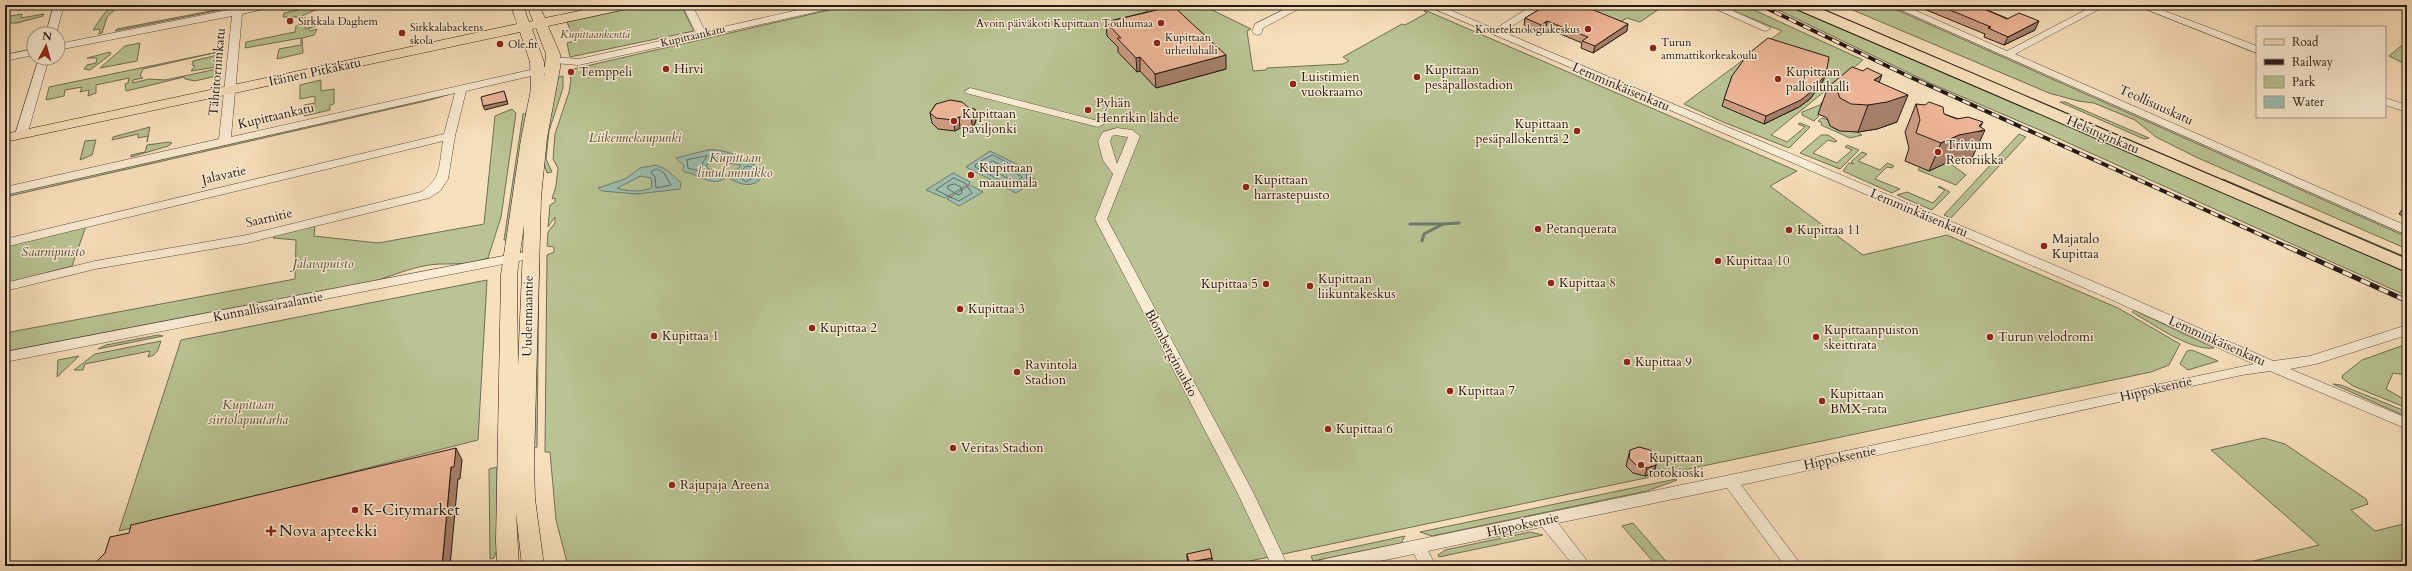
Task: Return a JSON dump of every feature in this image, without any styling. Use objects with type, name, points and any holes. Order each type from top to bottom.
[{"type":"highway","name":"Helsinginkatu","points":[[1799,5],[2407,266]]},
{"type":"highway","name":"Helsinginkatu","points":[[1824,5],[2407,254]]},
{"type":"main road","name":"Uudenmaantie","points":[[508,566],[506,540],[506,454],[509,415],[508,330],[511,259],[528,139],[538,89],[539,71],[517,5]]},
{"type":"main road","points":[[533,5],[558,63]]},
{"type":"main road","name":"Itäinen Pitkäkatu","points":[[5,138],[626,5]]},
{"type":"main road","name":"Uudenmaantie","points":[[533,566],[525,498],[524,464],[530,255],[533,197],[540,138],[558,63]]},
{"type":"street","points":[[53,26],[59,5]]},
{"type":"street","points":[[66,45],[237,8],[270,5]]},
{"type":"street","points":[[687,5],[702,34]]},
{"type":"street","name":"Kupittaankatu","points":[[5,191],[539,71],[558,63],[579,62],[833,5]]},
{"type":"street","points":[[1257,32],[1259,26],[1301,5]]},
{"type":"street","name":"Lemminkäisenkatu","points":[[1430,5],[2115,296],[2407,424]]},
{"type":"street","points":[[1495,33],[1540,5]]},
{"type":"street","points":[[1712,5],[1766,28]]},
{"type":"street","name":"Teollisuuskatu","points":[[1895,5],[2407,231]]},
{"type":"street","points":[[2008,54],[2102,5]]},
{"type":"street","points":[[2140,5],[2256,50]]},
{"type":"street","name":"Tähtitorninkatu","points":[[225,141],[228,90],[237,8]]},
{"type":"street","points":[[5,58],[26,54]]},
{"type":"street","points":[[21,135],[42,66]]},
{"type":"street","name":"Saarnitie","points":[[5,287],[95,265],[247,239],[425,195],[436,188],[442,179],[449,136],[461,89]]},
{"type":"street","points":[[970,91],[1098,124]]},
{"type":"street","points":[[2386,101],[2407,109]]},
{"type":"street","name":"Blomberginaukio","points":[[1118,173],[1104,147],[1105,137],[1112,131],[1130,133],[1134,136],[1102,216],[1103,226],[1245,492],[1280,566]]},
{"type":"street","name":"Jalavatie","points":[[5,243],[449,136]]},
{"type":"street","name":"Kunnallissairaalantie","points":[[5,357],[530,255]]},
{"type":"street","name":"Hippoksentie","points":[[1325,566],[1730,481],[2242,370],[2311,361],[2407,330]]},
{"type":"street","points":[[1730,481],[1794,566]]},
{"type":"street","points":[[1546,520],[1583,566]]},
{"type":"street","points":[[1418,547],[1428,566]]},
{"type":"green space","points":[[112,5],[120,5],[107,17],[102,33],[99,34],[100,29],[93,30]]},
{"type":"green space","points":[[224,5],[229,5],[220,10],[115,31],[117,29],[221,9]]},
{"type":"green space","points":[[312,5],[328,5],[325,10],[320,8],[300,17],[283,17],[284,13],[312,7]]},
{"type":"green space","name":"Kupittaankenttä","points":[[646,5],[681,5],[694,31],[570,57],[567,43],[575,41],[567,22]]},
{"type":"green space","name":"Kupittaan liikuntakeskus","points":[[851,5],[1202,5],[1251,29],[1247,31],[1253,71],[1266,70],[1267,68],[1343,64],[1349,61],[1343,57],[1402,24],[1405,25],[1427,13],[1424,11],[1427,11],[1797,171],[1770,186],[1863,255],[1947,235],[2118,308],[2180,344],[2169,365],[2151,372],[1226,566],[568,566],[556,520],[550,452],[545,452],[547,255],[554,252],[554,247],[547,246],[548,232],[555,223],[555,217],[548,227],[550,205],[555,202],[555,198],[552,199],[556,186],[558,168],[553,159],[555,134],[569,92],[571,80],[569,70]]},
{"type":"green space","points":[[1562,5],[1665,5],[1640,22],[1627,18],[1620,22]]},
{"type":"green space","name":"Kupittaan palloiluhalli","points":[[1719,5],[1743,5],[1863,60],[1771,135],[1787,142],[1805,127],[1798,124],[1800,123],[1810,127],[1789,148],[1723,122],[1684,104],[1782,31]]},
{"type":"green space","points":[[1768,5],[1792,5],[2407,270],[2407,296],[2042,131],[1930,83]]},
{"type":"green space","points":[[1841,5],[1886,5],[2407,237],[2407,249],[2198,158],[2156,137],[2135,120],[2094,103],[2078,101],[2049,93]]},
{"type":"green space","points":[[22,14],[21,18],[44,14],[43,16],[17,23],[5,23],[5,17]]},
{"type":"green space","points":[[306,23],[305,29],[315,26],[315,24],[318,23],[318,25],[308,29],[310,31],[317,29],[314,35],[302,38],[303,53],[277,59],[279,49],[301,45],[301,38],[245,48],[246,42],[295,32],[296,26]]},
{"type":"green space","points":[[2407,41],[2407,65],[2389,56]]},
{"type":"green space","points":[[140,43],[137,61],[100,68],[125,46]]},
{"type":"green space","points":[[110,52],[111,54],[90,70],[84,69],[87,65],[96,63],[97,58],[87,58]]},
{"type":"green space","points":[[218,52],[143,69],[140,76],[143,78],[133,80],[133,83],[149,79],[165,80],[217,69],[216,76],[195,81],[185,79],[184,77],[126,91],[125,84],[128,83],[129,78],[96,85],[96,93],[88,96],[89,90],[80,92],[82,87],[65,90],[64,96],[46,100],[49,87]]},
{"type":"green space","points":[[218,55],[217,67],[191,71],[195,66],[192,65],[193,61]]},
{"type":"green space","points":[[563,76],[563,88],[549,131],[546,159],[552,172],[547,173],[543,160],[545,143],[558,77]]},
{"type":"green space","points":[[321,80],[321,91],[334,89],[334,104],[330,105],[330,110],[304,116],[304,105],[315,103],[315,96],[300,99],[300,85]]},
{"type":"green space","points":[[1831,89],[1842,94],[1817,115],[1819,116],[1814,121],[1802,115],[1802,112],[1820,105]]},
{"type":"green space","points":[[450,94],[430,100],[5,197],[5,195]]},
{"type":"green space","points":[[2060,102],[2065,102],[2149,138],[2144,139]]},
{"type":"green space","name":"Jalavapuisto","points":[[512,109],[516,113],[501,217],[488,258],[470,263],[423,266],[376,281],[5,352],[5,333],[295,279],[296,240],[273,238],[278,234],[315,226],[314,236],[378,243],[484,224],[495,116]]},
{"type":"green space","points":[[527,113],[508,240],[504,240],[523,114]]},
{"type":"green space","points":[[1822,118],[1828,120],[1831,126],[1835,129],[1862,135],[1850,138],[1821,125],[1822,123],[1818,121]]},
{"type":"green space","points":[[150,127],[147,142],[148,136],[138,138],[138,134],[112,140],[113,137]]},
{"type":"green space","points":[[2019,134],[2026,137],[1951,218],[1944,215]]},
{"type":"green space","points":[[1821,135],[1828,135],[1837,141],[1835,142],[1828,140],[1813,153],[1837,163],[1852,150],[1845,147],[1847,145],[1859,150],[1840,169],[1800,153]]},
{"type":"green space","points":[[96,140],[92,155],[80,160],[85,141]]},
{"type":"green space","points":[[169,142],[172,143],[168,146],[131,157],[131,155],[145,152],[147,145]]},
{"type":"green space","points":[[1862,152],[1867,154],[1858,161],[1880,170],[1887,163],[1894,166],[1892,168],[1887,167],[1875,179],[1900,189],[1892,193],[1843,171],[1849,163],[1854,164],[1851,162]]},
{"type":"green space","points":[[1948,162],[1966,175],[1956,185],[1918,170],[1921,166]]},
{"type":"green space","points":[[2223,179],[2406,257],[2403,260],[2220,182]]},
{"type":"green space","points":[[1939,186],[1950,192],[1932,210],[1897,195],[1907,192],[1933,203],[1945,190],[1938,187]]},
{"type":"green space","name":"Saarnipuisto","points":[[86,226],[72,266],[5,284],[5,246]]},
{"type":"green space","points":[[539,261],[537,447],[533,449]]},
{"type":"green space","name":"Kupittaan siirtolapuutarha","points":[[487,280],[478,440],[119,531],[181,340]]},
{"type":"green space","points":[[2134,310],[2214,348],[2204,348],[2172,336],[2132,312]]},
{"type":"green space","points":[[158,335],[163,336],[98,349],[106,345]]},
{"type":"green space","points":[[161,341],[154,355],[148,357],[150,351],[85,364],[83,370],[74,370],[95,354]]},
{"type":"green space","points":[[2407,344],[2407,375],[2393,373],[2386,389],[2407,401],[2407,408],[2353,386],[2342,378],[2343,375],[2362,360]]},
{"type":"green space","points":[[2192,350],[2218,361],[2188,370],[2180,364],[2187,351]]},
{"type":"green space","points":[[79,356],[57,377],[58,360]]},
{"type":"green space","points":[[2333,384],[2341,385],[2407,412],[2407,417]]},
{"type":"green space","points":[[2264,438],[2285,444],[2366,499],[2368,504],[2351,510],[2375,531],[2407,523],[2407,566],[2233,566],[2319,545],[2211,450]]},
{"type":"green space","points":[[497,467],[497,550],[494,558],[490,559],[489,469]]},
{"type":"green space","points":[[1677,480],[1647,491],[1432,536],[1420,532]]},
{"type":"green space","points":[[1633,523],[1670,566],[1657,566],[1622,526]]},
{"type":"green space","points":[[1530,532],[1543,535],[1439,557],[1438,555],[1445,550]]},
{"type":"green space","points":[[1405,536],[1401,543],[1313,561],[1311,556]]},
{"type":"water","points":[[708,150],[723,151],[738,156],[753,164],[764,173],[756,183],[740,183],[724,174],[738,169],[741,165],[714,161],[706,165],[708,169],[719,171],[725,178],[720,181],[710,181],[684,172],[682,169],[684,166],[676,158]]},
{"type":"water","points":[[990,151],[1029,170],[1031,177],[1036,180],[1016,193],[966,167]]},
{"type":"water","points":[[656,165],[667,170],[681,183],[680,189],[637,194],[602,191],[598,188],[625,179],[640,168]],"holes":[[[641,176],[651,178],[652,187],[649,189],[630,191],[617,188]]]},
{"type":"water","points":[[953,173],[970,182],[969,184],[945,198],[926,190]]},
{"type":"water","points":[[970,185],[983,192],[959,206],[947,199]]},
{"type":"building","name":"Kupittaan urheiluhalli","points":[[1152,5],[1172,5],[1226,55],[1155,74],[1140,57],[1136,58],[1117,38],[1121,38],[1106,22],[1157,10]]},
{"type":"building","name":"Koneteknologiakeskus","points":[[1547,5],[1581,5],[1628,24],[1595,46],[1582,41],[1588,37],[1547,21],[1541,25],[1525,18]]},
{"type":"building","points":[[1938,5],[1975,5],[2007,19],[2019,13],[2039,21],[2008,37],[1988,28],[1991,27]]},
{"type":"building","name":"Kupittaan palloiluhalli","points":[[1768,38],[1829,57],[1826,74],[1812,91],[1801,100],[1766,116],[1724,99],[1732,76],[1748,54]]},
{"type":"building","points":[[1852,67],[1863,71],[1867,68],[1882,75],[1874,80],[1908,95],[1887,102],[1868,105],[1851,104],[1840,98],[1837,90],[1828,87]]},
{"type":"building","points":[[504,91],[507,101],[483,106],[481,97]]},
{"type":"building","points":[[950,100],[962,102],[969,108],[975,109],[971,118],[959,117],[953,120],[936,118],[930,113],[936,104]]},
{"type":"building","points":[[1929,102],[1943,107],[1944,114],[1957,119],[1968,117],[1983,122],[1979,126],[1985,130],[1959,135],[1941,143],[1916,133],[1920,120],[1916,104],[1925,105]]},
{"type":"building","points":[[1639,447],[1650,450],[1657,457],[1656,465],[1647,468],[1636,465],[1629,458],[1630,450]]},
{"type":"building","name":"K-Citymarket","points":[[456,448],[454,467],[451,467],[442,566],[92,566],[105,553],[110,537],[129,533],[131,525]]},
{"type":"building","points":[[1210,549],[1212,558],[1189,562],[1187,554]]},
{"type":"waterway","points":[[1443,224],[1459,223]]},
{"type":"waterway","points":[[1410,224],[1443,224]]},
{"type":"waterway","points":[[1422,241],[1424,234],[1443,224]]},
{"type":"railway","points":[[1760,5],[1908,76],[2290,248]]},
{"type":"railway","points":[[2288,247],[2407,301]]},
{"type":"place","name":"Sirkkala Daghem","points":[[290,21]]},
{"type":"place","name":"Avoin päiväkoti Kupittaan Touhumaa","points":[[1161,23]]},
{"type":"place","name":"Koneteknologiakeskus","points":[[1588,29]]},
{"type":"place","name":"Sirkkalabackens skola","points":[[402,33]]},
{"type":"place","name":"Kupittaan urheiluhalli","points":[[1157,43]]},
{"type":"place","name":"Ole.fit","points":[[500,44]]},
{"type":"place","name":"Turun ammattikorkeakoulu","points":[[1653,48]]},
{"type":"place","name":"Hirvi","points":[[666,69]]},
{"type":"place","name":"Temppeli","points":[[571,72]]},
{"type":"place","name":"Kupittaan pesäpallostadion","points":[[1417,77]]},
{"type":"place","name":"Kupittaan palloiluhalli","points":[[1778,79]]},
{"type":"place","name":"Luistimien vuokraamo","points":[[1293,84]]},
{"type":"place","name":"Pyhän Henrikin lähde","points":[[1088,110]]},
{"type":"place","name":"Kupittaan paviljonki","points":[[954,121]]},
{"type":"place","name":"Kupittaan pesäpallokenttä 2","points":[[1577,131]]},
{"type":"place","name":"Trivium Retoriikka","points":[[1938,152]]},
{"type":"place","name":"Kupittaan maauimala","points":[[971,175]]},
{"type":"place","name":"Kupittaan harrastepuisto","points":[[1246,187]]},
{"type":"place","name":"Petanquerata","points":[[1538,229]]},
{"type":"place","name":"Kupittaa 11","points":[[1789,230]]},
{"type":"place","name":"Majatalo Kupittaa","points":[[2044,246]]},
{"type":"place","name":"Kupittaa 10","points":[[1718,261]]},
{"type":"place","name":"Kupittaa 8","points":[[1551,283]]},
{"type":"place","name":"Kupittaa 5","points":[[1266,284]]},
{"type":"place","name":"Kupittaan liikuntakeskus","points":[[1310,286]]},
{"type":"place","name":"Kupittaa 3","points":[[960,309]]},
{"type":"place","name":"Kupittaa 2","points":[[812,328]]},
{"type":"place","name":"Kupittaa 1","points":[[654,336]]},
{"type":"place","name":"Kupittaanpuiston skeittirata","points":[[1816,337]]},
{"type":"place","name":"Turun velodromi","points":[[1990,337]]},
{"type":"place","name":"Kupittaa 9","points":[[1627,362]]},
{"type":"place","name":"Ravintola Stadion","points":[[1017,372]]},
{"type":"place","name":"Kupittaa 7","points":[[1450,391]]},
{"type":"place","name":"Kupittaan BMX-rata","points":[[1822,401]]},
{"type":"place","name":"Kupittaa 6","points":[[1328,429]]},
{"type":"place","name":"Veritas Stadion","points":[[953,448]]},
{"type":"place","name":"Kupittaan totokioski","points":[[1641,465]]},
{"type":"place","name":"Rajupaja Areena","points":[[672,485]]},
{"type":"place","name":"K-Citymarket","points":[[355,510]]},
{"type":"place","name":"Nova apteekki","points":[[271,531]]},
{"type":"park label","name":"Liikennekaupunki","points":[[635,138]]},
{"type":"park label","name":"Kupittaan lintulammikko","points":[[735,166]]}]
